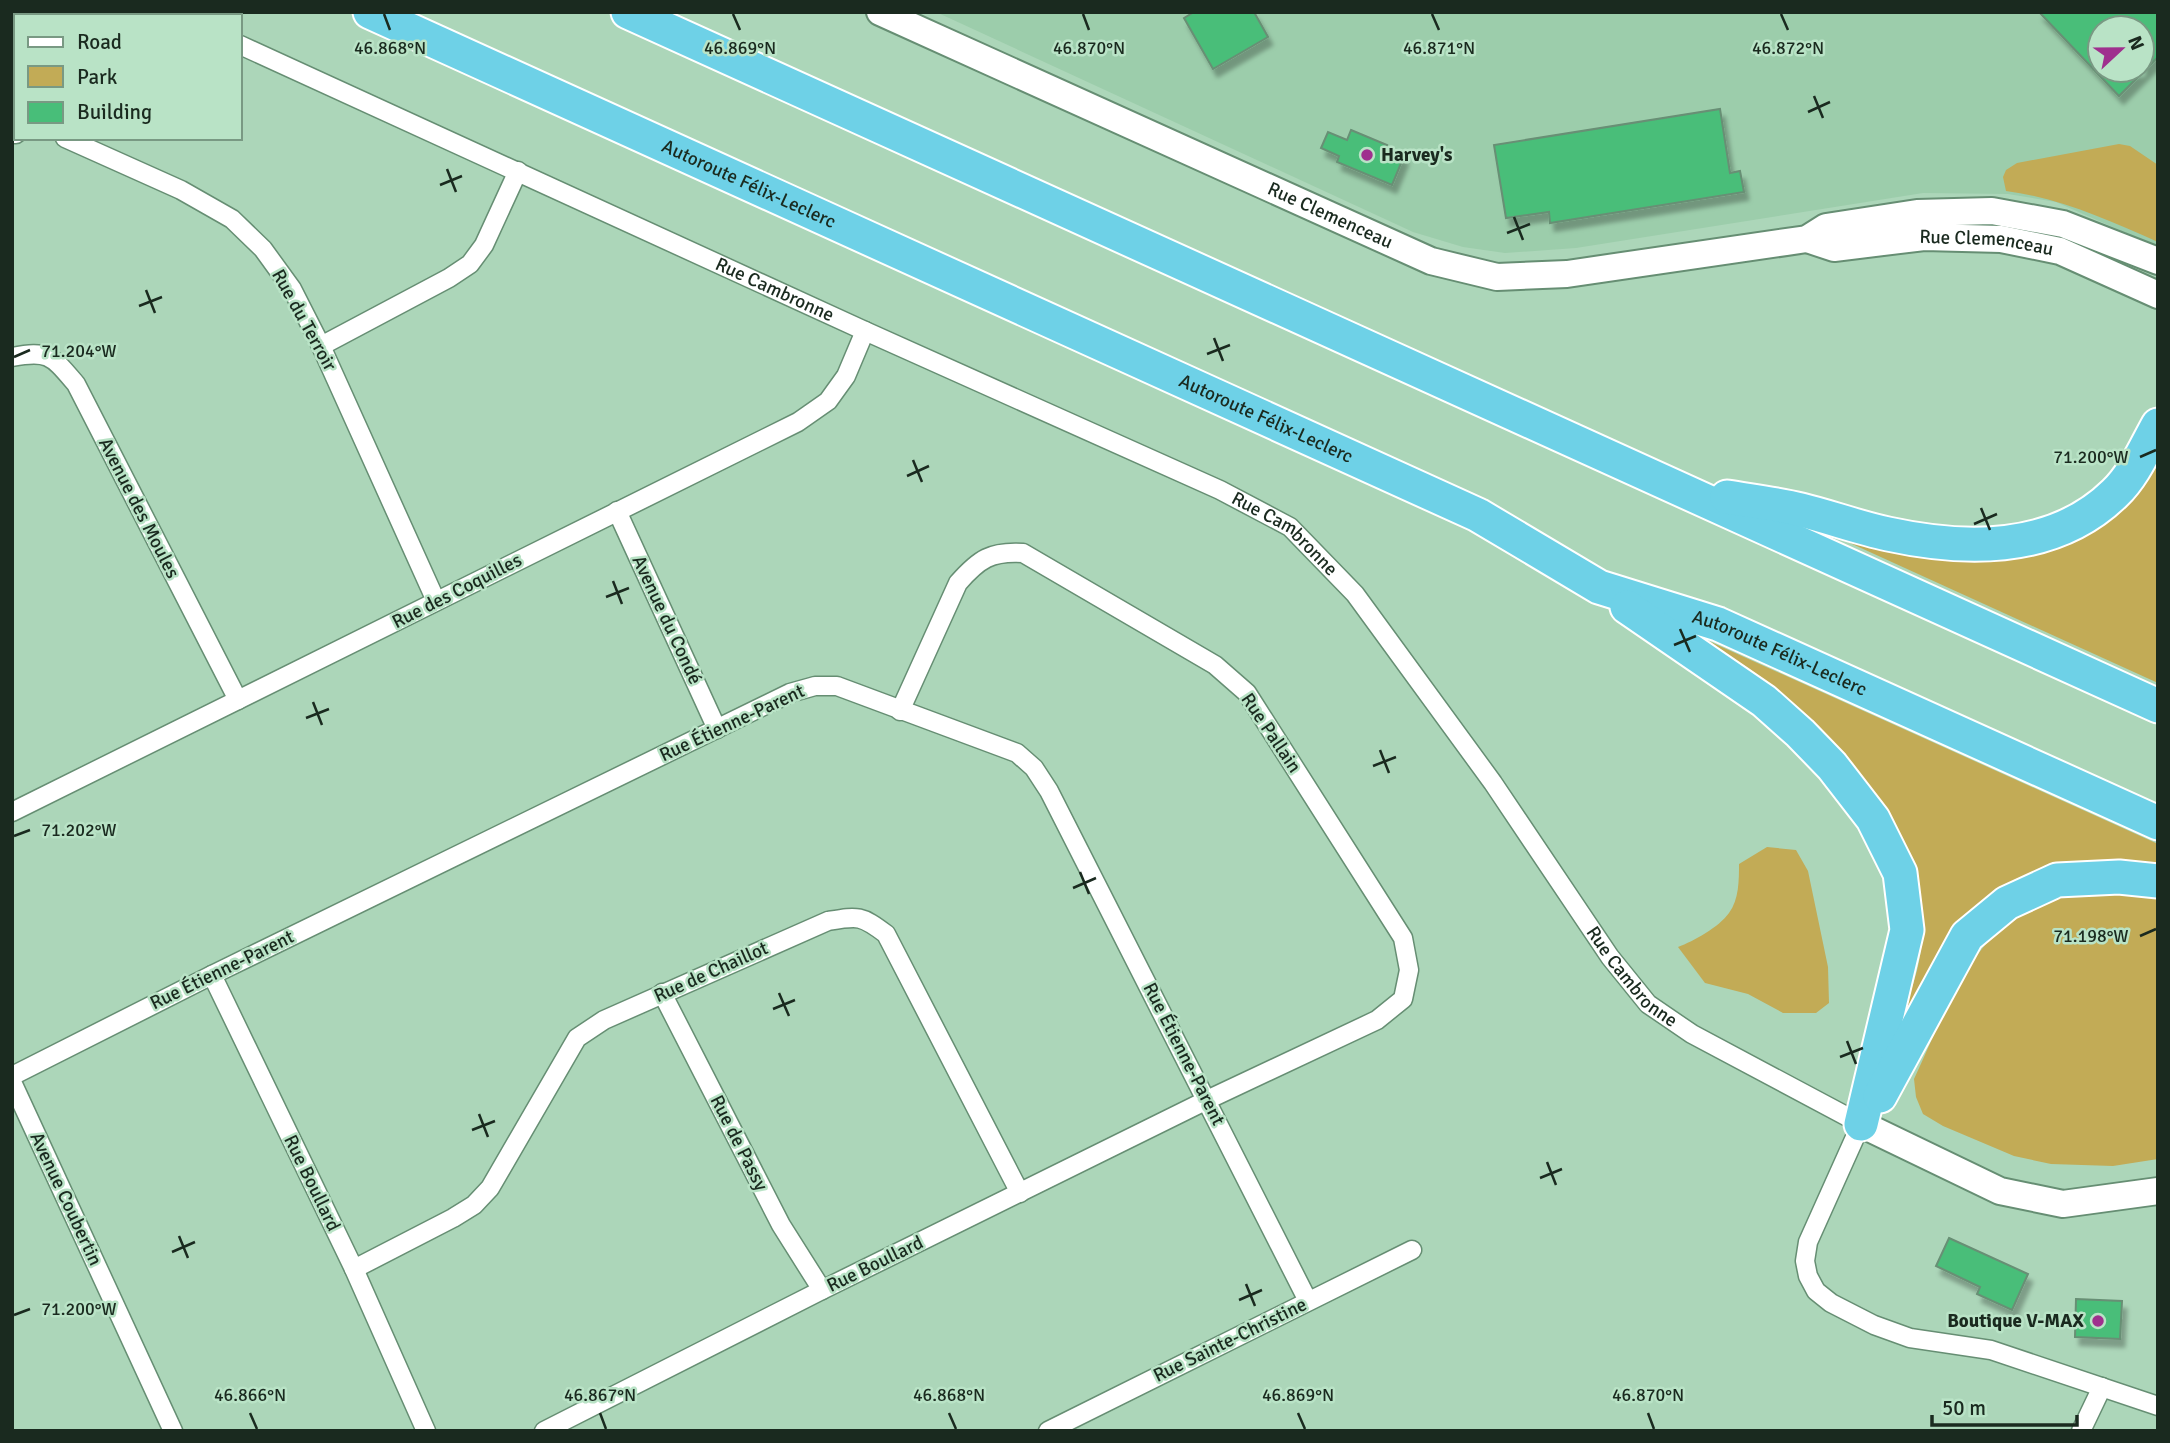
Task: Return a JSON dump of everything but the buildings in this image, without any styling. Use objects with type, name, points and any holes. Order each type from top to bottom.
[{"type":"highway","name":"Autoroute Félix-Leclerc","points":[[370,12],[1478,515],[1599,587],[1718,624],[2158,823]]},
{"type":"highway","points":[[628,12],[2158,706]]},
{"type":"highway","points":[[1683,490],[1800,509],[1888,534],[1928,542],[1969,545],[2007,542],[2045,536],[2086,517],[2116,492],[2132,472],[2158,425]]},
{"type":"highway","points":[[1599,587],[1763,701],[1800,733],[1832,766],[1873,819],[1900,873],[1907,929],[1861,1124]]},
{"type":"highway","points":[[1861,1124],[1889,1083],[1928,1005],[1967,936],[2007,903],[2057,880],[2119,877],[2158,881]]},
{"type":"street","name":"Rue Clemenceau","points":[[880,12],[1431,261],[1497,277],[1567,274],[1807,239],[1826,227],[1917,213],[1992,211],[2063,224],[2158,261]]},
{"type":"street","name":"Rue Cambronne","points":[[242,46],[1220,490],[1290,527],[1355,594],[1493,783],[1610,957],[1648,1004],[1692,1034],[1861,1124],[2000,1191],[2063,1204],[2158,1191]]},
{"type":"street","name":"Rue du Terroir","points":[[69,140],[181,190],[232,219],[263,249],[292,289],[321,346],[436,601]]},
{"type":"street","points":[[321,346],[449,278],[470,264],[484,245],[518,171]]},
{"type":"street","name":"Rue Clemenceau","points":[[1807,239],[1834,248],[1924,237],[2001,239],[2060,251],[2158,295]]},
{"type":"street","name":"Rue des Coquilles","points":[[12,811],[798,422],[828,401],[846,376],[865,331]]},
{"type":"street","name":"Avenue des Moules","points":[[12,357],[38,352],[58,363],[76,384],[238,700]]},
{"type":"street","name":"Avenue du Condé","points":[[617,511],[717,729]]},
{"type":"street","name":"Rue Pallain","points":[[900,711],[958,583],[973,566],[1003,552],[1023,553],[1215,665],[1247,693],[1403,938],[1409,970],[1403,999],[1377,1020],[1207,1100]]},
{"type":"street","name":"Rue Étienne-Parent","points":[[12,1076],[212,975],[790,693],[815,686],[837,686],[1017,753],[1034,768],[1049,791],[1308,1301]]},
{"type":"street","name":"Rue de Chaillot","points":[[354,1269],[474,1205],[490,1188],[577,1038],[604,1020],[662,993],[828,922],[848,918],[866,919],[886,934],[1020,1193]]},
{"type":"street","name":"Rue Boullard","points":[[212,975],[354,1269],[426,1431]]},
{"type":"street","name":"Rue de Passy","points":[[662,993],[781,1225],[822,1290]]},
{"type":"street","name":"Avenue Coubertin","points":[[12,1082],[173,1431]]},
{"type":"street","name":"Rue Boullard","points":[[544,1431],[1207,1100]]},
{"type":"street","points":[[1861,1124],[1808,1242],[1805,1261],[1808,1276],[1816,1291],[1831,1303],[1874,1325],[1910,1338],[1991,1350],[2158,1406]]},
{"type":"street","name":"Rue Sainte-Christine","points":[[1048,1431],[1412,1250]]},
{"type":"street","points":[[2081,1431],[2102,1387]]},
{"type":"shaded area","points":[[936,12],[2158,12],[2158,247],[2056,202],[2008,194],[1923,193],[1576,248],[1505,253],[1463,247],[1413,232]]},
{"type":"green space","points":[[2119,144],[2130,146],[2158,165],[2158,242],[2065,204],[2006,191],[2003,177],[2006,170],[2017,163]]},
{"type":"green space","points":[[2158,449],[2158,683],[1839,538],[1841,533],[2014,554]]},
{"type":"green space","points":[[1691,633],[2158,844],[2158,869],[2047,873],[1916,1013],[1905,1008],[1917,969],[1922,938],[1919,906],[1910,866]]},
{"type":"green space","points":[[1767,847],[1796,850],[1808,871],[1828,967],[1829,1003],[1816,1013],[1783,1013],[1748,994],[1705,983],[1678,947],[1706,933],[1725,918],[1737,896],[1739,864]]},
{"type":"green space","points":[[2110,891],[2158,895],[2158,1159],[2113,1166],[2051,1164],[2014,1156],[1943,1126],[1923,1114],[1916,1097],[1914,1079],[1953,996],[1986,944],[2007,923],[2032,907],[2061,896]]},
{"type":"place","name":"Harvey's","points":[[1367,155]]},
{"type":"place","name":"Boutique V-MAX","points":[[2098,1321]]}]
